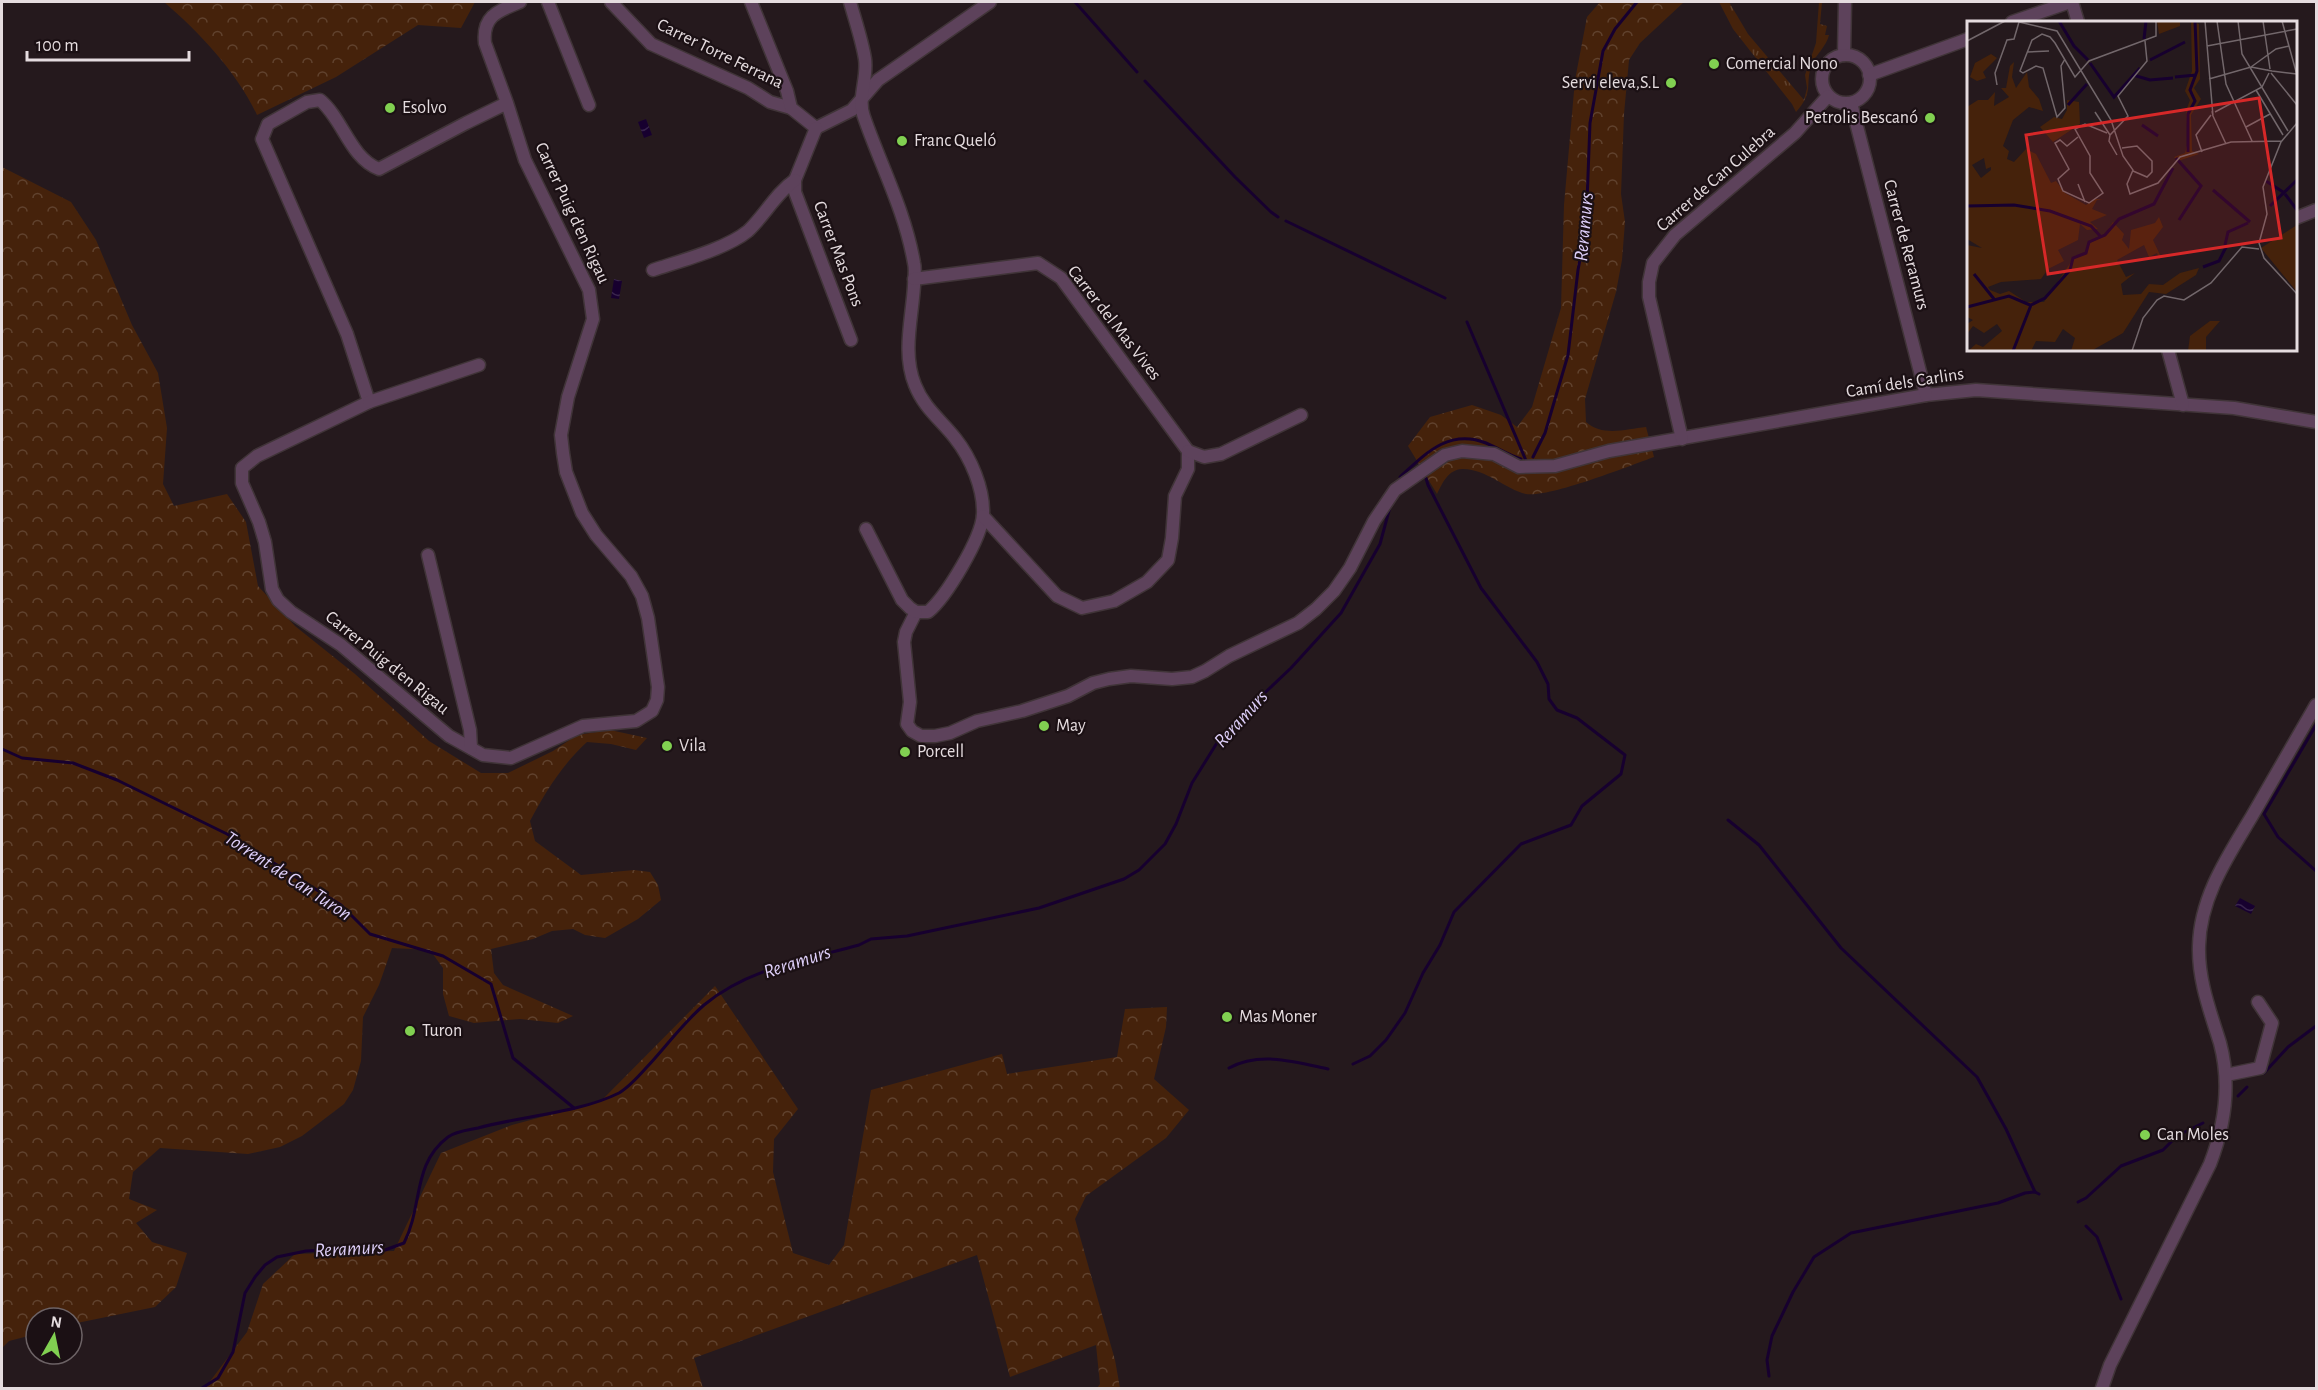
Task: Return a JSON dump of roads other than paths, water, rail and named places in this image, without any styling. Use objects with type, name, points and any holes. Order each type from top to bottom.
[{"type":"street","points":[[369,402],[347,334],[262,139],[268,124],[307,102],[320,100],[330,109],[369,166],[379,169],[507,103],[485,43],[484,33],[487,21],[498,12],[520,2]]},
{"type":"street","points":[[548,2],[589,105]]},
{"type":"street","name":"Carrer Torre Ferrana","points":[[611,2],[651,44],[748,88],[770,102],[791,108],[816,128]]},
{"type":"street","name":"Carrer Torre Ferrana","points":[[751,2],[787,91],[791,108]]},
{"type":"street","points":[[850,2],[865,58],[863,115],[898,201],[915,266],[908,360],[914,383],[929,411],[955,438],[967,456],[976,477],[983,516],[953,582],[928,612],[916,612],[902,600],[866,529]]},
{"type":"street","points":[[653,270],[704,253],[747,232],[785,186],[795,180],[816,128],[852,110],[878,80],[990,2]]},
{"type":"street","points":[[1844,55],[1845,2]]},
{"type":"street","points":[[2015,21],[2071,2],[2078,21]]},
{"type":"street","points":[[1869,75],[1967,39]]},
{"type":"street","points":[[1844,55],[1859,59],[1866,65],[1869,75],[1868,90],[1859,100],[1851,103],[1837,102],[1828,96],[1821,79],[1826,65],[1832,59],[1844,55]]},
{"type":"street","name":"Carrer de Can Culebra","points":[[1682,439],[1649,297],[1653,263],[1675,235],[1795,133],[1828,96]]},
{"type":"street","name":"Carrer Puig d'en Rigau","points":[[479,366],[369,402],[257,456],[242,468],[242,483],[259,522],[265,542],[272,590],[278,600],[291,612],[340,645],[449,736],[483,755],[511,758],[583,726],[636,721],[652,711],[657,700],[658,687],[648,618],[642,596],[631,576],[596,535],[582,513],[566,472],[561,435],[568,397],[593,319],[589,290],[537,188],[525,160],[507,103]]},
{"type":"street","name":"Carrer de Reramurs","points":[[1851,103],[1926,395]]},
{"type":"street","name":"Carrer Mas Pons","points":[[795,180],[795,192],[851,340]]},
{"type":"street","points":[[2297,217],[2316,210]]},
{"type":"street","name":"Carrer del Mas Vives","points":[[914,279],[1038,263],[1046,268],[1061,278],[1188,451]]},
{"type":"street","points":[[2168,351],[2183,405]]},
{"type":"street","name":"Camí dels Carlins","points":[[916,612],[906,632],[904,642],[910,702],[907,724],[912,731],[921,736],[935,736],[950,733],[977,721],[1023,711],[1068,696],[1093,683],[1109,679],[1144,676],[1172,679],[1192,677],[1298,622],[1316,609],[1334,591],[1350,568],[1380,509],[1395,490],[1445,454],[1462,451],[1494,454],[1519,467],[1555,466],[1609,451],[1926,395],[1976,390],[2234,408],[2316,422]]},
{"type":"street","points":[[983,516],[1057,596],[1082,608],[1114,601],[1147,582],[1168,560],[1175,496],[1188,469],[1188,451],[1204,457],[1221,454],[1301,416]]},
{"type":"street","name":"Carrer Puig d'en Rigau","points":[[428,555],[470,730],[471,748]]},
{"type":"street","points":[[2102,1389],[2110,1365],[2216,1148],[2224,1116],[2226,1076],[2220,1044],[2206,1002],[2199,966],[2199,943],[2205,907],[2220,871],[2316,705]]},
{"type":"street","points":[[2226,1076],[2260,1068],[2272,1023],[2258,1002]]},
{"type":"water","points":[[646,119],[652,135],[644,138],[638,122]]},
{"type":"water","points":[[614,279],[622,281],[619,299],[611,298]]},
{"type":"water","points":[[2240,898],[2255,906],[2251,914],[2235,906]]},
{"type":"waterway","points":[[1075,2],[1137,72]]},
{"type":"waterway","name":"Reramurs","points":[[1533,457],[1545,433],[1568,355],[1578,270],[1586,228],[1590,123],[1603,51],[1615,29],[1637,2]]},
{"type":"waterway","points":[[1145,81],[1235,177],[1278,217]]},
{"type":"waterway","points":[[1286,221],[1445,298]]},
{"type":"waterway","points":[[1467,322],[1527,463]]},
{"type":"waterway","name":"Reramurs","points":[[1400,477],[1428,452],[1449,441],[1460,439],[1473,439],[1486,443],[1521,459]]},
{"type":"waterway","points":[[1353,1064],[1370,1056],[1386,1040],[1405,1013],[1423,973],[1440,945],[1454,912],[1521,844],[1571,825],[1582,806],[1621,774],[1625,755],[1577,718],[1557,710],[1549,699],[1548,684],[1537,662],[1481,588],[1425,475]]},
{"type":"waterway","name":"Reramurs","points":[[202,1388],[218,1378],[233,1352],[245,1293],[265,1265],[277,1257],[306,1251],[359,1248],[385,1250],[404,1243],[414,1215],[423,1173],[437,1148],[451,1135],[568,1110],[619,1093],[637,1078],[704,1005],[721,992],[759,974],[859,945],[871,939],[907,936],[1039,908],[1124,879],[1139,870],[1165,844],[1176,824],[1192,783],[1220,738],[1291,668],[1341,613],[1380,544],[1390,507]]},
{"type":"waterway","points":[[2316,725],[2264,814],[2278,837],[2316,871]]},
{"type":"waterway","name":"Torrent de Can Turon","points":[[2,749],[22,758],[73,763],[117,780],[227,834],[341,905],[370,934],[443,956],[491,984],[513,1058],[574,1108]]},
{"type":"waterway","points":[[1728,820],[1759,845],[1841,948],[1977,1077],[2006,1129],[2035,1192],[2039,1194]]},
{"type":"waterway","points":[[2264,1073],[2288,1047],[2316,1026]]},
{"type":"waterway","points":[[1229,1068],[1253,1060],[1266,1059],[1291,1061],[1328,1069]]},
{"type":"waterway","points":[[2238,1096],[2247,1087]]},
{"type":"waterway","points":[[2078,1202],[2086,1198],[2121,1166],[2163,1150],[2177,1136],[2203,1123]]},
{"type":"waterway","points":[[1769,1376],[1767,1360],[1772,1336],[1793,1292],[1814,1257],[1851,1233],[1998,1203],[2025,1193],[2035,1192]]},
{"type":"waterway","points":[[2086,1226],[2097,1237],[2121,1299]]},
{"type":"place","name":"Comercial Nono","points":[[1714,64]]},
{"type":"place","name":"Servi eleva,S.L","points":[[1671,83]]},
{"type":"place","name":"Esolvo","points":[[390,108]]},
{"type":"place","name":"Petrolis Bescanó","points":[[1930,118]]},
{"type":"place","name":"Franc Queló","points":[[902,141]]},
{"type":"place","name":"May","points":[[1044,726]]},
{"type":"place","name":"Vila","points":[[667,746]]},
{"type":"place","name":"Porcell","points":[[905,752]]},
{"type":"place","name":"Mas Moner","points":[[1227,1017]]},
{"type":"place","name":"Turon","points":[[410,1031]]},
{"type":"place","name":"Can Moles","points":[[2145,1135]]}]
